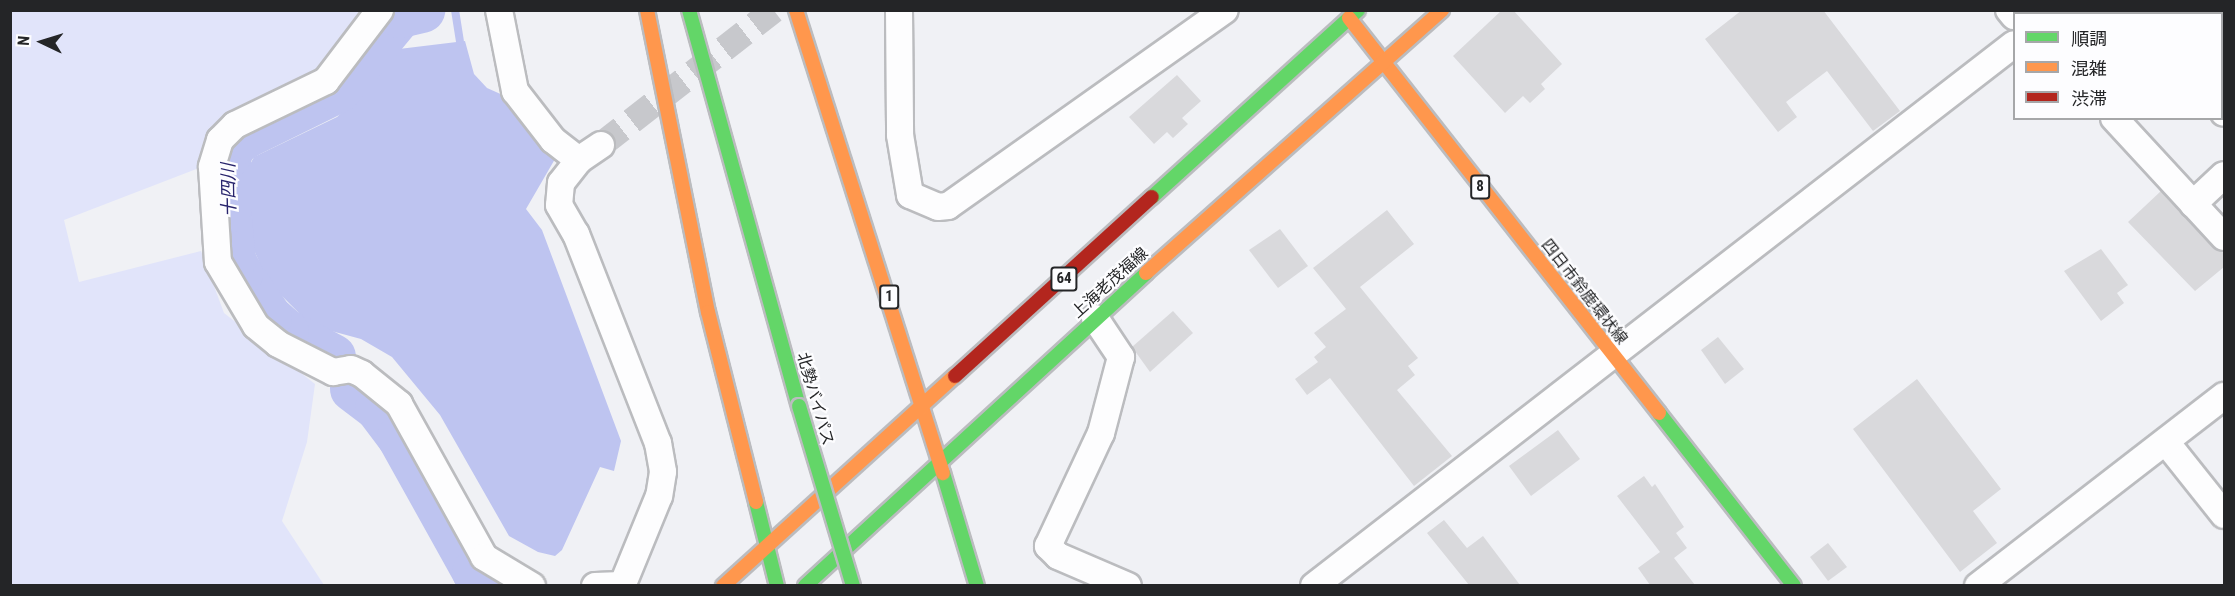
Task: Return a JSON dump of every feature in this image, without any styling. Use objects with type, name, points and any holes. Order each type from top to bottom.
[{"type":"main road","points":[[648,10],[708,312],[777,585]]},
{"type":"main road","name":"北勢バイパス","points":[[689,10],[799,406],[853,585]]},
{"type":"main road","name":"北勢バイパス","points":[[703,10],[747,221]]},
{"type":"main road","name":"1","points":[[796,10],[923,405],[977,585]]},
{"type":"main road","name":"上海老茂福線","points":[[805,585],[941,463],[1095,318],[1384,64],[1442,10]]},
{"type":"main road","name":"上海老茂福線","points":[[723,585],[766,543],[923,405],[1350,13]]},
{"type":"main road","name":"四日市鈴鹿環状線","points":[[1350,13],[1384,64],[1794,585]]},
{"type":"street","points":[[380,10],[326,81],[235,125],[220,140],[212,167],[218,262],[256,326],[278,344],[333,372],[351,369],[362,374],[399,404],[484,557],[532,585]]},
{"type":"street","points":[[499,10],[515,91],[553,140],[579,160]]},
{"type":"street","points":[[899,10],[900,135],[910,195],[938,207],[948,206],[1225,10]]},
{"type":"street","points":[[1314,585],[2013,45]]},
{"type":"street","points":[[2116,120],[2224,237]]},
{"type":"street","points":[[595,585],[622,585],[659,496],[663,472],[654,432],[576,234],[559,205],[561,183],[579,160],[601,145]]},
{"type":"street","points":[[2193,204],[2224,175]]},
{"type":"street","points":[[1095,318],[1121,357],[1101,433],[1048,546],[1058,556],[1128,585]]},
{"type":"street","points":[[1978,585],[2224,396]]},
{"type":"street","points":[[2166,442],[2224,516]]},
{"type":"shaded area","points":[[10,11],[359,11],[337,53],[315,74],[233,111],[209,136],[199,168],[64,220],[79,282],[201,251],[224,313],[315,384],[307,442],[282,521],[324,585],[11,585]]},
{"type":"water","points":[[465,41],[474,74],[487,88],[505,96],[555,159],[526,209],[542,230],[621,441],[614,471],[600,467],[562,550],[555,556],[538,552],[509,536],[440,415],[392,357],[361,339],[324,329],[300,314],[268,282],[254,250],[247,170],[254,157],[337,117],[367,90],[399,49]]},
{"type":"building","points":[[1502,10],[1513,10],[1562,64],[1541,84],[1545,89],[1530,103],[1523,96],[1505,113],[1453,56]]},
{"type":"building","points":[[1742,10],[1823,10],[1900,111],[1873,131],[1827,71],[1786,102],[1797,117],[1778,132],[1705,39]]},
{"type":"building","points":[[1177,75],[1201,101],[1182,118],[1188,124],[1173,138],[1167,132],[1154,144],[1129,117]]},
{"type":"building","points":[[2161,191],[2213,247],[2224,253],[2224,267],[2195,291],[2128,222]]},
{"type":"building","points":[[1387,210],[1414,244],[1360,287],[1418,358],[1408,366],[1415,375],[1397,390],[1452,456],[1414,486],[1330,378],[1307,395],[1295,379],[1318,362],[1314,357],[1326,347],[1314,333],[1346,309],[1313,268]]},
{"type":"building","points":[[1280,229],[1308,266],[1278,288],[1249,250]]},
{"type":"building","points":[[2101,249],[2128,285],[2117,293],[2124,303],[2101,321],[2064,271]]},
{"type":"building","points":[[1173,311],[1193,333],[1150,372],[1132,347]]},
{"type":"building","points":[[1718,337],[1744,369],[1725,384],[1701,350]]},
{"type":"building","points":[[1917,379],[2001,489],[1973,511],[1997,543],[1960,572],[1853,429]]},
{"type":"building","points":[[1558,430],[1580,459],[1531,496],[1509,466]]},
{"type":"building","points":[[1644,476],[1652,487],[1655,484],[1684,527],[1676,533],[1687,548],[1674,558],[1695,585],[1650,585],[1638,568],[1660,552],[1617,496]]},
{"type":"building","points":[[1444,520],[1467,548],[1483,536],[1520,585],[1469,585],[1427,533]]},
{"type":"building","points":[[1828,543],[1847,567],[1828,581],[1810,557]]},
{"type":"waterway","name":"十四川","points":[[333,357],[286,332],[269,317],[240,274],[233,260],[228,210],[228,156],[235,143],[245,136],[338,90],[400,15],[422,10]]},
{"type":"waterway","points":[[455,10],[460,41]]},
{"type":"waterway","name":"十四川","points":[[353,389],[378,408],[400,437],[475,572],[498,586]]},
{"type":"tunnel","points":[[601,145],[774,10]]},
{"type":"traffic: fast","points":[[689,10],[799,406]]},
{"type":"traffic: fast","points":[[1152,197],[1358,10]]},
{"type":"traffic: fast","points":[[805,586],[1146,273]]},
{"type":"traffic: fast","points":[[799,406],[853,586]]},
{"type":"traffic: fast","points":[[1659,413],[1794,586]]},
{"type":"traffic: fast","points":[[943,473],[977,586]]},
{"type":"traffic: fast","points":[[756,502],[777,586]]},
{"type":"traffic: slow","points":[[647,10],[708,312],[756,502]]},
{"type":"traffic: slow","points":[[796,10],[943,473]]},
{"type":"traffic: slow","points":[[1146,273],[1442,10]]},
{"type":"traffic: slow","points":[[1349,18],[1659,413]]},
{"type":"traffic: slow","points":[[723,586],[955,376]]},
{"type":"traffic: jam","points":[[955,376],[1152,197]]}]
